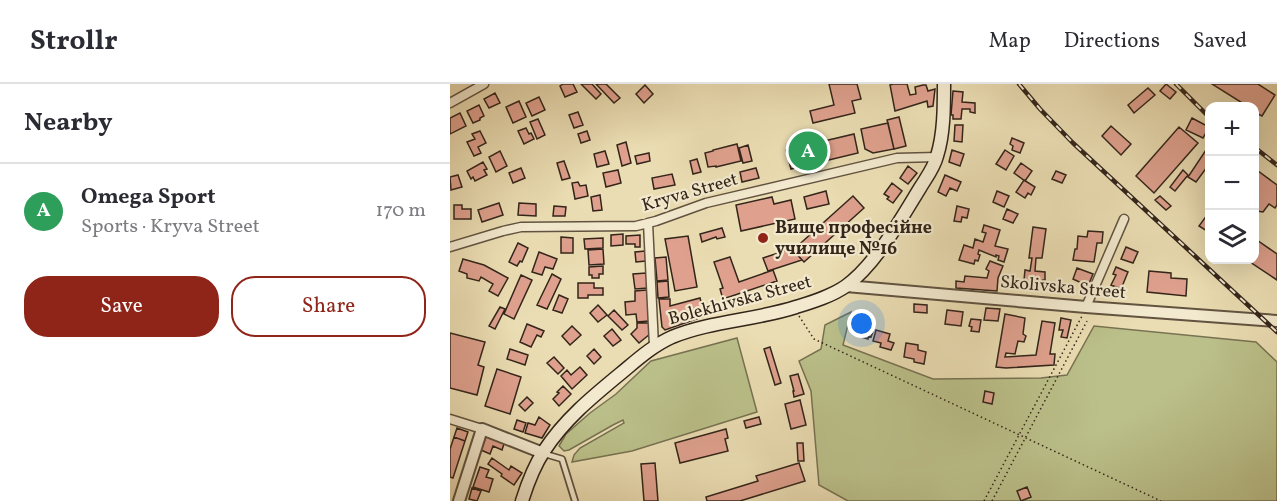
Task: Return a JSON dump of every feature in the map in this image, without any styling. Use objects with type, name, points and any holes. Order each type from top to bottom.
[{"type":"main road","name":"Bolekhivska Street","points":[[522,501],[543,453],[570,417],[654,346],[699,328],[794,308],[846,286],[873,258],[891,234],[934,165],[942,132],[944,84]]},
{"type":"street","points":[[450,103],[484,84]]},
{"type":"street","name":"Kryva Street","points":[[450,248],[521,227],[636,226],[706,203],[897,158],[937,157]]},
{"type":"street","points":[[1086,307],[1124,219]]},
{"type":"street","points":[[648,223],[654,346]]},
{"type":"street","name":"Skolivska Street","points":[[846,286],[1277,321]]},
{"type":"street","points":[[450,420],[482,429],[543,453]]},
{"type":"street","points":[[459,501],[482,429]]},
{"type":"lane","points":[[543,453],[562,459],[575,501]]},
{"type":"path","points":[[984,501],[1086,307]]},
{"type":"path","points":[[794,308],[813,339],[1161,501]]},
{"type":"path","points":[[992,501],[1087,321]]},
{"type":"green space","points":[[851,312],[843,345],[933,379],[1041,378],[1067,375],[1094,326],[1256,342],[1277,362],[1277,501],[848,501],[819,485],[811,391],[799,361],[821,349],[825,325]]},
{"type":"green space","points":[[737,338],[757,412],[632,451],[572,462],[580,448],[624,423],[623,420],[569,450],[564,451],[559,446],[566,434],[616,394],[651,361]]},
{"type":"building","points":[[573,84],[577,92],[565,97],[560,86]]},
{"type":"building","points":[[581,84],[592,84],[601,94],[596,99]]},
{"type":"building","points":[[596,84],[606,84],[620,98],[614,103]]},
{"type":"building","points":[[829,84],[857,84],[861,99],[852,101],[855,113],[813,123],[810,111],[834,105]]},
{"type":"building","points":[[907,84],[910,95],[916,94],[915,87],[923,85],[926,85],[928,91],[935,89],[933,106],[928,107],[927,101],[895,111],[890,85]]},
{"type":"building","points":[[1166,84],[1176,92],[1170,99],[1160,91]]},
{"type":"building","points":[[1212,84],[1258,84],[1275,95],[1262,116],[1259,114],[1259,102],[1241,102]]},
{"type":"building","points":[[645,85],[653,94],[644,103],[636,94]]},
{"type":"building","points":[[1148,88],[1155,95],[1134,113],[1128,105]]},
{"type":"building","points":[[953,91],[963,92],[962,102],[975,103],[975,113],[970,112],[970,109],[962,109],[961,119],[953,119],[951,115]]},
{"type":"building","points":[[495,93],[500,103],[489,108],[484,99]]},
{"type":"building","points":[[539,97],[545,110],[532,116],[526,103]]},
{"type":"building","points":[[519,101],[526,117],[513,123],[506,107]]},
{"type":"building","points":[[479,105],[484,116],[473,123],[467,111]]},
{"type":"building","points":[[578,112],[583,125],[574,128],[569,115]]},
{"type":"building","points":[[460,113],[466,126],[450,134],[450,118]]},
{"type":"building","points":[[899,117],[906,146],[894,149],[887,120]]},
{"type":"building","points":[[1192,118],[1205,125],[1203,138],[1186,130]]},
{"type":"building","points":[[538,119],[545,135],[537,139],[530,122]]},
{"type":"building","points":[[888,123],[894,149],[873,153],[865,149],[861,129]]},
{"type":"building","points":[[955,125],[963,125],[962,142],[954,141]]},
{"type":"building","points":[[1111,126],[1131,144],[1121,155],[1102,136]]},
{"type":"building","points":[[1179,127],[1198,143],[1154,193],[1136,176]]},
{"type":"building","points":[[526,128],[534,139],[524,144],[518,131]]},
{"type":"building","points":[[480,131],[486,143],[478,147],[481,153],[474,156],[467,142],[475,139],[472,134]]},
{"type":"building","points":[[587,131],[590,140],[581,143],[578,134]]},
{"type":"building","points":[[854,134],[858,153],[791,169],[786,150]]},
{"type":"building","points":[[1012,138],[1024,143],[1020,153],[1012,150],[1013,146],[1010,144]]},
{"type":"building","points":[[626,142],[631,163],[622,166],[617,145]]},
{"type":"building","points":[[737,144],[741,161],[708,167],[705,153]]},
{"type":"building","points":[[748,145],[752,161],[743,163],[739,148]]},
{"type":"building","points":[[952,150],[964,154],[960,166],[949,162]]},
{"type":"building","points":[[1005,150],[1014,156],[1006,170],[996,164]]},
{"type":"building","points":[[500,151],[507,166],[496,172],[489,157]]},
{"type":"building","points":[[605,151],[609,164],[597,167],[594,154]]},
{"type":"building","points":[[1205,152],[1205,170],[1196,182],[1188,177]]},
{"type":"building","points":[[649,153],[650,161],[637,164],[635,156]]},
{"type":"building","points":[[697,159],[701,172],[693,174],[690,161]]},
{"type":"building","points":[[564,161],[570,178],[562,180],[557,163]]},
{"type":"building","points":[[483,162],[487,175],[475,181],[473,177],[471,179],[467,171]]},
{"type":"building","points":[[1021,163],[1032,171],[1025,181],[1014,173]]},
{"type":"building","points":[[908,166],[917,173],[908,184],[900,178]]},
{"type":"building","points":[[521,168],[525,178],[513,183],[509,173]]},
{"type":"building","points":[[756,168],[759,178],[742,182],[740,172]]},
{"type":"building","points":[[618,170],[621,183],[606,187],[603,173]]},
{"type":"building","points":[[1183,170],[1188,175],[1175,191],[1170,187]]},
{"type":"building","points":[[1056,171],[1066,175],[1062,183],[1052,179]]},
{"type":"building","points":[[1259,172],[1277,185],[1277,205],[1275,208],[1269,204],[1263,212],[1259,211]]},
{"type":"building","points":[[672,174],[675,185],[654,189],[652,178]]},
{"type":"building","points":[[458,175],[462,187],[451,190],[450,177]]},
{"type":"building","points":[[945,175],[961,182],[957,191],[950,188],[946,196],[938,192]]},
{"type":"building","points":[[1024,180],[1035,187],[1031,195],[1028,193],[1025,198],[1016,192]]},
{"type":"building","points":[[578,182],[580,186],[586,185],[588,196],[575,199],[572,183]]},
{"type":"building","points":[[892,183],[902,191],[893,203],[884,194]]},
{"type":"building","points":[[826,191],[829,204],[807,209],[804,197]]},
{"type":"building","points":[[997,191],[1009,196],[1004,207],[993,202]]},
{"type":"building","points":[[600,195],[602,210],[593,211],[591,197]]},
{"type":"building","points":[[853,196],[864,208],[804,262],[793,250]]},
{"type":"building","points":[[1160,196],[1171,206],[1166,210],[1155,200]]},
{"type":"building","points":[[772,197],[774,204],[791,200],[795,219],[741,231],[736,205]]},
{"type":"building","points":[[499,203],[503,215],[482,222],[478,210]]},
{"type":"building","points":[[519,203],[536,204],[536,216],[518,215]]},
{"type":"building","points":[[454,205],[462,205],[462,209],[471,209],[471,219],[454,219]]},
{"type":"building","points":[[554,206],[566,207],[565,216],[553,216]]},
{"type":"building","points":[[957,206],[969,209],[967,218],[962,217],[961,222],[954,221]]},
{"type":"building","points":[[1007,209],[1018,214],[1013,223],[1003,219]]},
{"type":"building","points":[[1205,218],[1205,230],[1199,226]]},
{"type":"building","points":[[984,225],[1000,230],[995,246],[1008,249],[1004,262],[998,260],[999,256],[996,255],[996,257],[979,250],[978,261],[975,260],[974,264],[959,260],[964,245],[973,248],[975,239],[983,242],[986,233],[982,232]]},
{"type":"building","points":[[1033,227],[1046,229],[1042,258],[1036,258],[1035,271],[1045,272],[1042,286],[1026,285],[1026,280],[1024,280],[1025,270],[1030,271],[1032,258],[1029,258]]},
{"type":"building","points":[[722,228],[725,237],[717,239],[716,237],[702,242],[700,234]]},
{"type":"building","points":[[1088,231],[1103,232],[1102,243],[1097,243],[1094,262],[1073,260],[1078,236],[1087,237]]},
{"type":"building","points":[[623,234],[623,245],[611,246],[611,235]]},
{"type":"building","points":[[640,235],[640,247],[635,247],[635,244],[626,244],[626,236]]},
{"type":"building","points":[[688,236],[697,287],[675,291],[665,239]]},
{"type":"building","points":[[561,237],[573,238],[573,253],[561,253]]},
{"type":"building","points":[[603,238],[603,248],[585,249],[584,239]]},
{"type":"building","points":[[1259,241],[1277,254],[1277,280],[1253,264],[1259,264]]},
{"type":"building","points":[[518,243],[528,248],[522,262],[520,261],[517,266],[509,262]]},
{"type":"building","points":[[1126,247],[1138,252],[1133,263],[1121,259]]},
{"type":"building","points":[[603,249],[604,264],[589,265],[588,250]]},
{"type":"building","points":[[793,250],[802,260],[768,271],[763,258]]},
{"type":"building","points":[[645,251],[646,261],[636,262],[635,252]]},
{"type":"building","points":[[539,252],[557,259],[553,269],[545,267],[542,275],[532,272]]},
{"type":"building","points":[[666,257],[668,280],[657,281],[655,258]]},
{"type":"building","points":[[730,257],[739,282],[773,270],[777,281],[723,299],[720,289],[723,288],[714,262]]},
{"type":"building","points":[[463,259],[484,265],[508,278],[498,296],[489,291],[493,284],[481,277],[479,281],[467,278],[467,274],[459,271]]},
{"type":"building","points":[[990,261],[1003,266],[998,278],[997,291],[956,288],[956,281],[964,282],[965,276],[987,278],[989,271],[986,269]]},
{"type":"building","points":[[603,266],[603,274],[599,274],[599,278],[592,278],[592,275],[589,275],[589,267]]},
{"type":"building","points":[[1116,267],[1128,272],[1121,289],[1111,285],[1116,275],[1113,274]]},
{"type":"building","points":[[1077,268],[1093,274],[1088,286],[1073,279]]},
{"type":"building","points":[[1149,271],[1171,273],[1171,278],[1187,279],[1186,296],[1147,292]]},
{"type":"building","points":[[646,273],[648,288],[635,289],[633,274]]},
{"type":"building","points":[[552,274],[561,279],[547,309],[537,305]]},
{"type":"building","points":[[521,275],[532,280],[514,319],[504,314]]},
{"type":"building","points":[[668,281],[669,297],[658,298],[657,282]]},
{"type":"building","points":[[578,283],[594,283],[594,288],[603,288],[603,295],[578,298]]},
{"type":"building","points":[[647,290],[649,321],[637,322],[636,314],[626,315],[625,302],[635,301],[635,291]]},
{"type":"building","points":[[559,295],[568,299],[562,313],[553,310]]},
{"type":"building","points":[[700,298],[705,316],[665,330],[662,327],[659,299],[670,299],[670,306]]},
{"type":"building","points":[[914,304],[927,305],[927,313],[914,312]]},
{"type":"building","points":[[598,305],[607,315],[598,322],[590,313]]},
{"type":"building","points":[[500,307],[505,309],[495,329],[489,326]]},
{"type":"building","points":[[986,308],[1000,309],[998,321],[984,320]]},
{"type":"building","points":[[614,310],[628,325],[622,330],[608,316]]},
{"type":"building","points":[[947,310],[963,312],[961,326],[945,324]]},
{"type":"building","points":[[1005,314],[1025,318],[1023,334],[1026,336],[1024,342],[1018,341],[1015,354],[1006,353],[1005,357],[1036,355],[1042,321],[1055,323],[1050,354],[1055,354],[1054,365],[996,367]]},
{"type":"building","points":[[1061,318],[1071,320],[1067,338],[1061,337],[1063,330],[1059,330]]},
{"type":"building","points":[[971,319],[981,320],[979,332],[971,331],[972,327],[969,326]]},
{"type":"building","points":[[637,323],[649,323],[650,334],[639,343],[631,334],[637,328]]},
{"type":"building","points":[[527,324],[544,331],[541,337],[537,335],[531,347],[520,342]]},
{"type":"building","points":[[572,326],[581,335],[570,345],[562,336]]},
{"type":"building","points":[[866,327],[874,329],[868,339],[858,336],[860,329],[864,331]]},
{"type":"building","points":[[612,329],[621,340],[613,346],[604,336]]},
{"type":"building","points":[[876,330],[890,334],[888,341],[894,343],[891,350],[880,347],[881,343],[873,341]]},
{"type":"building","points":[[450,333],[485,342],[478,365],[484,367],[477,395],[450,388]]},
{"type":"building","points":[[906,343],[918,345],[918,350],[926,352],[924,364],[904,357]]},
{"type":"building","points":[[770,347],[781,383],[775,385],[764,349]]},
{"type":"building","points":[[510,349],[528,355],[525,365],[507,359]]},
{"type":"building","points":[[594,349],[601,357],[594,364],[587,356]]},
{"type":"building","points":[[554,357],[564,368],[558,374],[547,363]]},
{"type":"building","points":[[580,367],[587,375],[572,389],[561,376],[567,370],[571,375]]},
{"type":"building","points":[[497,369],[521,377],[510,414],[485,406]]},
{"type":"building","points":[[798,374],[804,394],[794,397],[790,376]]},
{"type":"building","points":[[563,386],[571,394],[559,406],[553,399]]},
{"type":"building","points":[[985,391],[994,393],[992,404],[983,402]]},
{"type":"building","points":[[527,397],[533,403],[525,411],[519,405]]},
{"type":"building","points":[[800,400],[806,425],[791,429],[785,404]]},
{"type":"building","points":[[539,417],[550,425],[542,438],[525,433],[528,423],[535,425]]},
{"type":"building","points":[[759,417],[761,424],[746,428],[744,421]]},
{"type":"building","points":[[517,420],[526,423],[523,432],[514,429]]},
{"type":"building","points":[[457,428],[468,432],[465,441],[454,437]]},
{"type":"building","points":[[726,429],[728,438],[725,439],[728,451],[680,463],[675,443]]},
{"type":"building","points":[[487,434],[505,441],[502,450],[493,446],[490,454],[481,450]]},
{"type":"building","points":[[454,437],[465,441],[453,478],[450,477],[450,449]]},
{"type":"building","points":[[797,443],[803,443],[804,461],[798,461]]},
{"type":"building","points":[[492,458],[509,470],[511,466],[522,473],[514,485],[488,464]]},
{"type":"building","points":[[655,463],[658,501],[644,501],[641,464]]},
{"type":"building","points":[[799,463],[805,481],[740,501],[707,501],[706,497],[758,481],[756,476]]},
{"type":"building","points":[[480,467],[489,470],[486,477],[493,479],[489,492],[473,487]]},
{"type":"building","points":[[1027,487],[1031,497],[1021,501],[1017,491]]},
{"type":"building","points":[[472,488],[481,491],[477,501],[469,499]]},
{"type":"railway","points":[[1019,84],[1073,143],[1277,332]]},
{"type":"railway","points":[[1176,84],[1205,113]]},
{"type":"railway","points":[[1259,151],[1277,165]]},
{"type":"place","name":"Omega Sport","points":[[808,151]]},
{"type":"place","name":"Вище професійне училище №16","points":[[763,238]]}]
